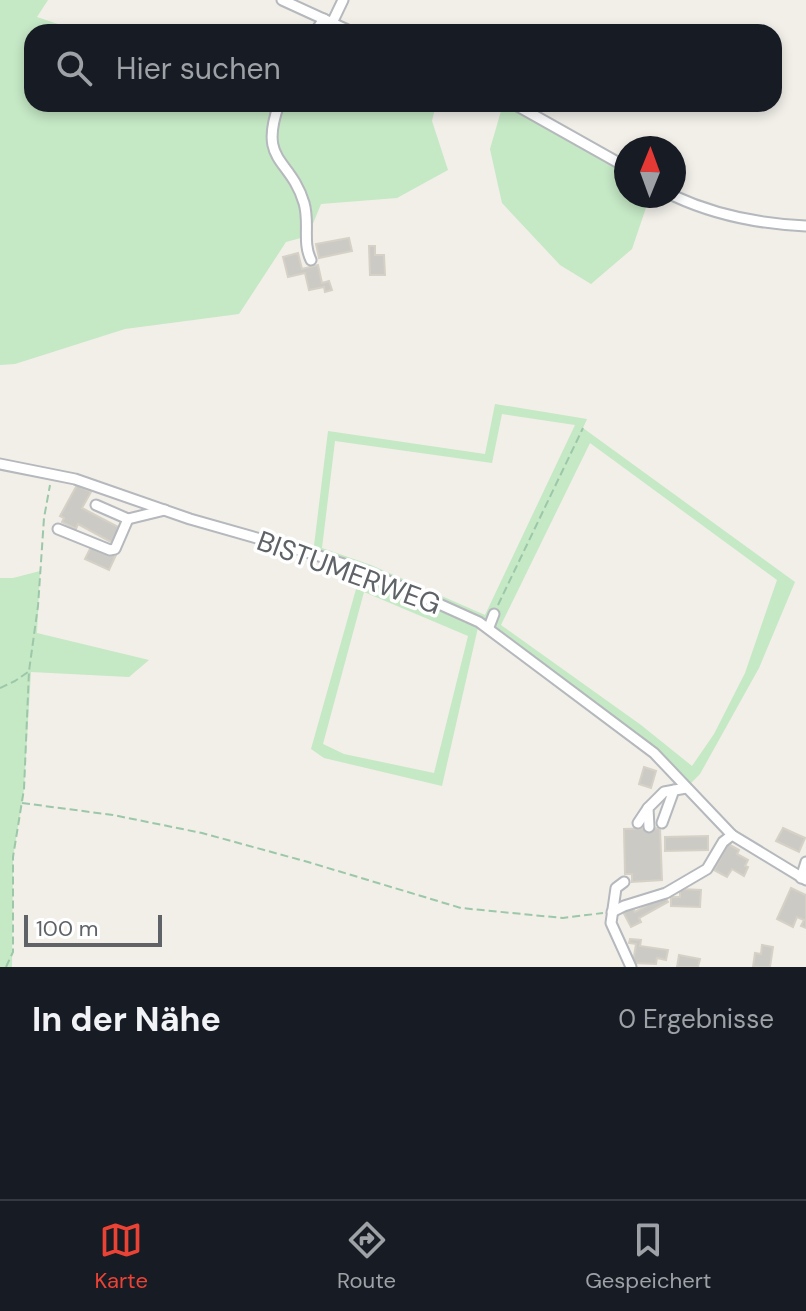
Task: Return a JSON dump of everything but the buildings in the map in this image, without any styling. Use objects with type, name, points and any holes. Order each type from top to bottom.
[{"type":"street","points":[[282,0],[335,24]]},
{"type":"street","points":[[324,24],[343,0]]},
{"type":"street","points":[[277,112],[270,133],[272,145],[304,202],[308,222],[306,249],[311,260]]},
{"type":"street","points":[[528,112],[614,160]]},
{"type":"street","points":[[686,201],[744,219],[806,226]]},
{"type":"street","name":"BISTUMERWEG","points":[[0,464],[75,479],[368,572],[489,627],[643,744],[732,835],[803,879]]},
{"type":"street","points":[[96,505],[128,519],[165,510]]},
{"type":"street","points":[[58,529],[110,550],[115,549],[128,519]]},
{"type":"street","points":[[489,627],[494,614]]},
{"type":"street","points":[[638,823],[664,792],[686,788]]},
{"type":"street","points":[[662,823],[674,790]]},
{"type":"street","points":[[648,808],[649,827]]},
{"type":"street","points":[[612,912],[666,893],[707,869],[723,842],[732,835]]},
{"type":"street","points":[[803,879],[806,862]]},
{"type":"street","points":[[624,882],[616,888],[612,929],[631,967]]},
{"type":"path","points":[[494,614],[583,428]]},
{"type":"path","points":[[6,967],[13,952],[13,857],[22,803],[29,671],[38,606],[44,518],[52,474]]},
{"type":"path","points":[[0,688],[29,671]]},
{"type":"path","points":[[22,803],[113,815],[202,833],[461,908],[563,918],[612,912]]},
{"type":"green space","points":[[0,0],[48,0],[37,17],[58,24],[24,24],[24,112],[434,112],[432,121],[448,170],[397,198],[321,204],[308,236],[286,242],[239,314],[125,329],[15,364],[0,365]]},
{"type":"green space","points":[[501,112],[523,112],[614,165],[614,208],[646,208],[632,249],[591,284],[560,265],[502,203],[490,149]]},
{"type":"green space","points":[[495,404],[587,419],[583,428],[795,582],[759,668],[700,774],[686,788],[654,753],[479,623],[442,786],[324,758],[311,749],[358,582],[367,573],[313,554],[328,431],[485,454]],"holes":[[[502,414],[575,425],[485,615],[371,565],[322,548],[335,441],[492,463]],[[590,443],[777,580],[745,673],[714,734],[692,766],[641,725],[501,625]],[[364,592],[468,636],[434,773],[344,754],[323,744]]]},
{"type":"green space","points":[[40,571],[37,633],[149,660],[129,677],[31,672],[24,789],[13,857],[12,967],[0,967],[0,578]]}]
